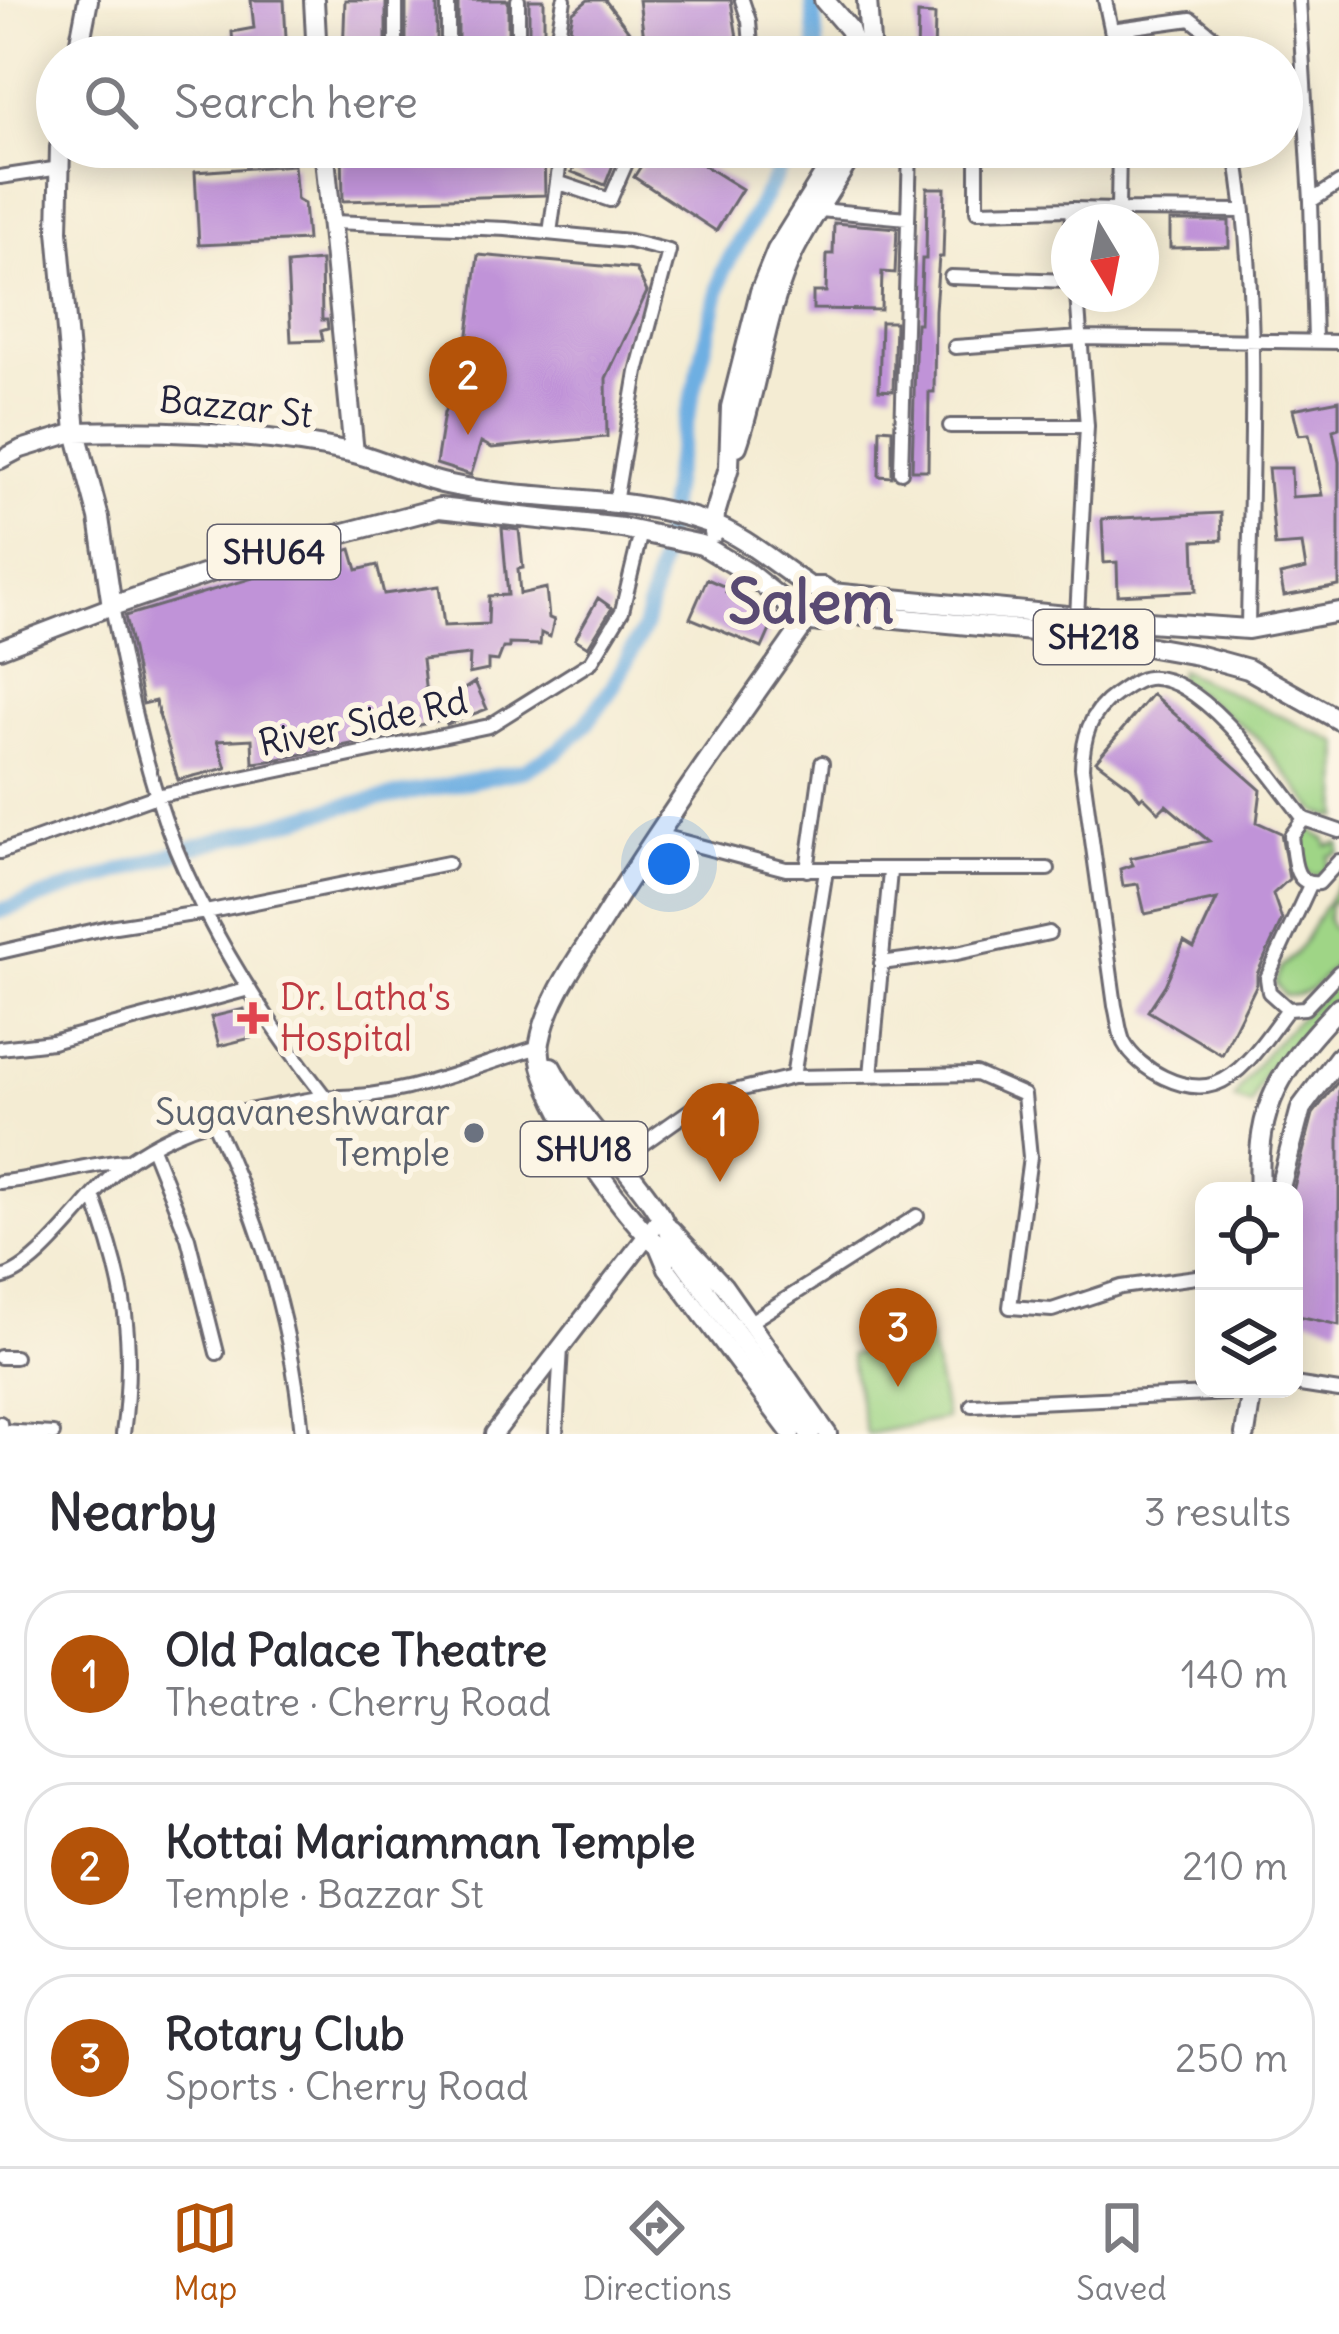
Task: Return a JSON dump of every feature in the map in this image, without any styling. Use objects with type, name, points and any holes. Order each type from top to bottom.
[{"type":"main road","points":[[81,36],[88,0]]},
{"type":"main road","points":[[314,0],[316,36]]},
{"type":"main road","points":[[824,0],[851,36]]},
{"type":"main road","points":[[867,0],[870,36]]},
{"type":"main road","points":[[60,168],[58,231],[76,432],[99,518],[112,605]]},
{"type":"main road","points":[[327,168],[354,453]]},
{"type":"main road","points":[[710,550],[740,408],[753,314],[777,250],[828,168]]},
{"type":"main road","points":[[740,408],[794,251],[844,168]]},
{"type":"main road","name":"Bazzar St","points":[[76,432],[241,435],[354,453],[441,483],[621,504],[713,524]]},
{"type":"main road","points":[[441,483],[439,508],[632,530],[710,550],[819,622],[832,603],[823,587],[810,587],[713,524]]},
{"type":"main road","name":"SHU64","points":[[112,605],[261,555],[439,508]]},
{"type":"main road","points":[[810,587],[799,599],[803,615],[564,983],[540,1044],[609,1168],[810,1434]]},
{"type":"main road","name":"SH218","points":[[832,603],[1248,629]]},
{"type":"main road","name":"SH218","points":[[832,603],[1197,655],[1248,669],[1339,720]]},
{"type":"main road","points":[[1248,629],[1339,612]]},
{"type":"main road","points":[[1261,1182],[1265,1122],[1275,1083],[1339,1007]]},
{"type":"main road","points":[[1281,1182],[1301,1108],[1339,1057]]},
{"type":"main road","points":[[1245,1434],[1251,1398]]},
{"type":"street","points":[[396,0],[396,36]]},
{"type":"street","points":[[448,0],[448,36]]},
{"type":"street","points":[[518,0],[518,36]]},
{"type":"street","points":[[561,36],[564,0]]},
{"type":"street","points":[[742,0],[750,36]]},
{"type":"street","points":[[1106,0],[1112,36]]},
{"type":"street","points":[[1299,0],[1301,36]]},
{"type":"street","points":[[1111,30],[1191,19],[1212,36]]},
{"type":"street","points":[[1303,67],[1315,340]]},
{"type":"street","points":[[0,177],[60,168]]},
{"type":"street","points":[[550,233],[559,168]]},
{"type":"street","points":[[557,182],[610,200],[624,168]]},
{"type":"street","points":[[901,472],[909,168]]},
{"type":"street","points":[[977,168],[977,211],[1051,215]]},
{"type":"street","points":[[1118,204],[1119,168]]},
{"type":"street","points":[[1238,168],[1252,340],[1248,629]]},
{"type":"street","points":[[1311,201],[1339,183]]},
{"type":"street","points":[[820,210],[907,218]]},
{"type":"street","points":[[1159,210],[1244,211]]},
{"type":"street","points":[[333,222],[550,233],[669,250],[637,372],[621,504]]},
{"type":"street","points":[[950,277],[1051,280]]},
{"type":"street","points":[[1077,617],[1087,426],[1079,312]]},
{"type":"street","points":[[955,347],[1081,338],[1339,343]]},
{"type":"street","points":[[950,426],[1087,426]]},
{"type":"street","name":"Bazzar St","points":[[0,460],[21,448],[76,432]]},
{"type":"street","name":"River Side Rd","points":[[0,852],[157,796],[489,726],[591,662],[622,611],[632,530]]},
{"type":"street","points":[[0,649],[112,605],[157,796],[191,880],[273,1030],[325,1097]]},
{"type":"street","points":[[1339,831],[1304,819],[1221,717],[1165,680],[1132,683],[1101,705],[1083,737],[1082,768],[1115,1006],[1124,1043],[1150,1071],[1194,1087],[1218,1084],[1248,1059],[1288,1010],[1305,1008],[1339,972]]},
{"type":"street","points":[[807,870],[822,763]]},
{"type":"street","points":[[1304,819],[1291,836],[1300,880],[1319,883],[1339,861]]},
{"type":"street","points":[[658,835],[786,869],[1048,869]]},
{"type":"street","points":[[0,952],[448,863]]},
{"type":"street","points":[[793,1077],[826,871]]},
{"type":"street","points":[[871,1075],[890,872]]},
{"type":"street","points":[[1288,1010],[1269,992],[1267,979],[1310,885]]},
{"type":"street","points":[[880,963],[957,953],[1048,933]]},
{"type":"street","points":[[0,1048],[52,1042],[249,989]]},
{"type":"street","points":[[0,1278],[23,1265],[128,1161],[211,1118],[325,1097],[358,1099],[432,1085],[540,1044]]},
{"type":"street","points":[[609,1168],[709,1097],[793,1077],[976,1074],[1024,1094],[1030,1157],[1010,1307],[1052,1310],[1121,1287],[1195,1277]]},
{"type":"street","points":[[211,1118],[244,1187],[276,1285],[302,1434]]},
{"type":"street","points":[[152,1148],[188,1238],[218,1353]]},
{"type":"street","points":[[0,1182],[128,1161]]},
{"type":"street","points":[[94,1198],[127,1304],[128,1397],[123,1434]]},
{"type":"street","points":[[750,1322],[916,1216]]},
{"type":"street","points":[[659,1230],[724,1286],[828,1434]]},
{"type":"street","points":[[494,1434],[659,1230]]},
{"type":"street","points":[[659,1230],[668,1268],[790,1434]]},
{"type":"street","points":[[556,1434],[561,1348]]},
{"type":"street","points":[[1303,1385],[1339,1391]]},
{"type":"street","points":[[972,1405],[1195,1393]]},
{"type":"street","points":[[1,1430],[53,1434]]},
{"type":"green space","points":[[1180,670],[1339,743],[1339,818],[1318,813],[1257,737],[1178,679]]},
{"type":"green space","points":[[1311,830],[1327,846],[1339,843],[1339,853],[1329,856],[1327,870],[1314,876],[1303,869],[1299,834]]},
{"type":"green space","points":[[1339,882],[1339,899],[1329,904],[1328,920],[1339,932],[1339,959],[1309,991],[1284,995],[1275,983],[1280,969],[1297,952]]},
{"type":"green space","points":[[1339,981],[1339,996],[1265,1072],[1251,1105],[1234,1099],[1268,1051]]},
{"type":"green space","points":[[930,1339],[946,1419],[866,1434],[850,1355]]},
{"type":"building","points":[[251,0],[284,0],[286,36],[232,36],[232,32],[254,28]]},
{"type":"building","points":[[345,0],[386,0],[386,36],[344,36]]},
{"type":"building","points":[[406,0],[437,0],[437,36],[406,36]]},
{"type":"building","points":[[458,0],[508,0],[508,36],[458,36]]},
{"type":"building","points":[[529,0],[544,0],[544,36],[529,36]]},
{"type":"building","points":[[588,0],[605,0],[632,36],[574,36],[570,28],[573,12]]},
{"type":"building","points":[[639,0],[731,0],[737,36],[644,36]]},
{"type":"building","points":[[918,14],[935,15],[934,36],[917,36]]},
{"type":"building","points":[[294,168],[307,240],[199,245],[195,172]]},
{"type":"building","points":[[342,168],[544,168],[545,195],[343,201]]},
{"type":"building","points":[[574,168],[612,168],[605,185],[572,172]]},
{"type":"building","points":[[640,168],[708,168],[742,189],[716,231],[634,177]]},
{"type":"building","points":[[927,188],[945,188],[943,257],[939,257],[935,310],[934,392],[929,392],[928,470],[912,470],[916,323],[920,323],[922,259],[926,259]]},
{"type":"building","points":[[1170,221],[1229,221],[1229,247],[1170,248]]},
{"type":"building","points":[[834,223],[897,228],[895,273],[882,272],[881,310],[813,309],[813,292],[826,292]]},
{"type":"building","points":[[478,255],[636,269],[647,292],[606,378],[607,437],[492,448],[481,442],[471,475],[436,464],[444,413],[463,373]]},
{"type":"building","points":[[321,261],[322,320],[327,320],[328,329],[321,331],[323,340],[291,341],[287,264]]},
{"type":"building","points":[[881,322],[895,322],[893,391],[879,390]]},
{"type":"building","points":[[1339,400],[1339,428],[1333,430],[1339,462],[1339,586],[1284,596],[1280,575],[1306,569],[1302,544],[1275,546],[1268,468],[1291,468],[1292,497],[1322,495],[1309,434],[1299,435],[1293,409]]},
{"type":"building","points":[[880,428],[892,429],[892,477],[879,476]]},
{"type":"building","points":[[1221,513],[1222,540],[1194,541],[1196,591],[1118,595],[1117,562],[1104,563],[1102,519]]},
{"type":"building","points":[[502,528],[519,530],[520,594],[546,588],[549,618],[554,620],[550,637],[541,633],[540,645],[509,644],[498,661],[488,660],[488,670],[469,674],[470,655],[422,660],[427,704],[475,682],[487,709],[447,724],[445,719],[354,732],[356,743],[253,763],[252,739],[217,741],[226,768],[178,780],[155,701],[143,704],[125,616],[351,549],[357,570],[377,565],[384,594],[439,586],[444,626],[488,624],[489,596],[508,595]]},
{"type":"building","points":[[707,579],[777,614],[762,648],[690,618]]},
{"type":"building","points":[[598,598],[612,608],[588,647],[575,639]]},
{"type":"building","points":[[1152,694],[1261,790],[1257,822],[1281,833],[1289,879],[1273,894],[1282,920],[1222,1055],[1148,1011],[1184,942],[1194,948],[1217,899],[1145,914],[1138,884],[1123,886],[1120,869],[1133,865],[1130,858],[1209,841],[1166,805],[1159,812],[1143,796],[1140,799],[1096,761]]},
{"type":"building","points":[[244,1009],[251,1038],[219,1046],[211,1017]]},
{"type":"building","points":[[1339,1080],[1339,1325],[1303,1317],[1303,1182],[1295,1182],[1313,1114]]},
{"type":"waterway","points":[[813,0],[816,36]]},
{"type":"waterway","points":[[0,911],[197,846],[343,806],[525,770],[558,751],[586,724],[612,688],[644,628],[662,555],[673,476],[723,271],[780,168]]},
{"type":"place","name":"Kottai Mariamman Temple","points":[[468,435]]},
{"type":"place","name":"Dr. Latha's Hospital","points":[[253,1018]]},
{"type":"place","name":"Sugavaneshwarar Temple","points":[[474,1133]]},
{"type":"place","name":"Old Palace Theatre","points":[[720,1182]]},
{"type":"place","name":"Rotary Club","points":[[898,1387]]},
{"type":"district","name":"Salem","points":[[811,601]]}]
